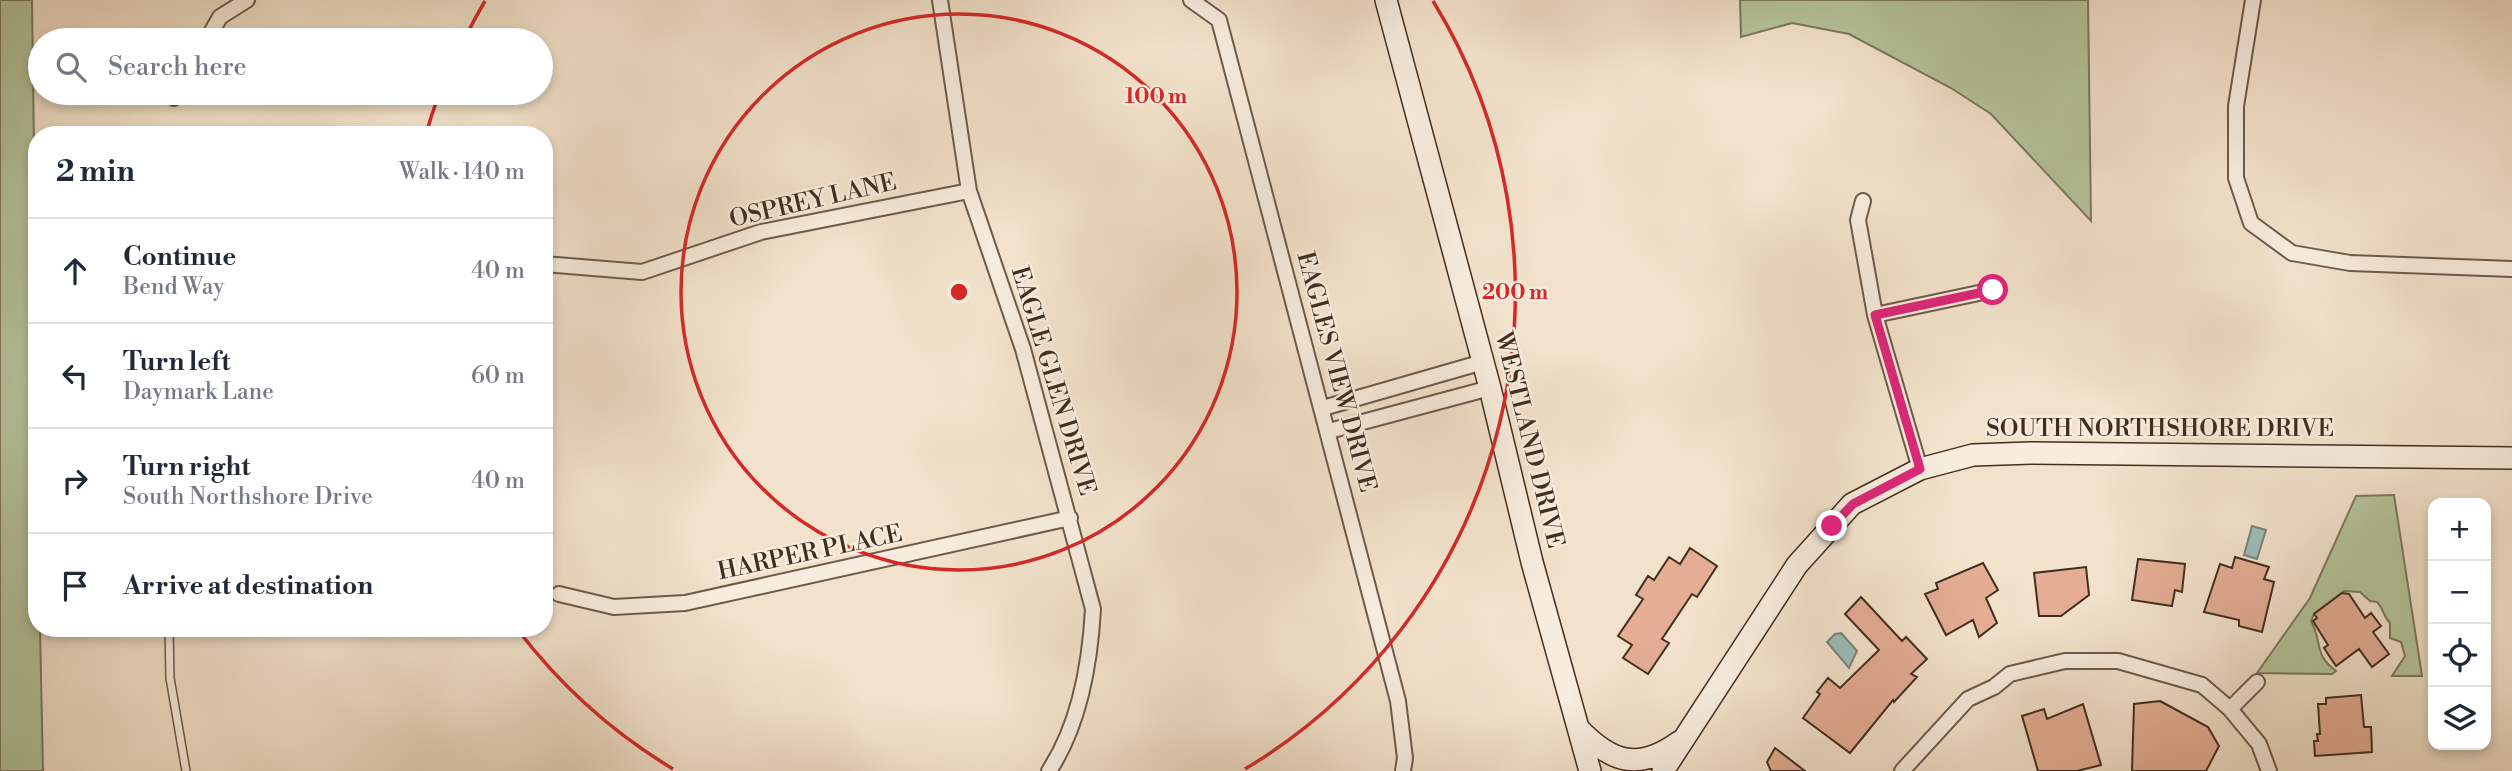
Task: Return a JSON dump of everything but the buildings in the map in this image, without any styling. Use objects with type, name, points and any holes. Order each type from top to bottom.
[{"type":"main road","name":"WESTLAND DRIVE","points":[[1386,0],[1490,388],[1532,562],[1590,771]]},
{"type":"main road","name":"SOUTH NORTHSHORE DRIVE","points":[[1663,771],[1797,565],[1853,504],[1920,469],[1973,455],[2031,453],[2512,458]]},
{"type":"main road","points":[[1578,728],[1604,751],[1634,761],[1642,761],[1661,753],[1686,737]]},
{"type":"street","points":[[214,28],[220,17],[247,0]]},
{"type":"street","name":"EAGLE GLEN DRIVE","points":[[940,0],[969,191],[1023,349],[1093,609],[1084,680],[1070,733],[1049,771]]},
{"type":"street","name":"EAGLES VIEW DRIVE","points":[[1191,0],[1219,20],[1398,701],[1405,758],[1403,771]]},
{"type":"street","points":[[2253,0],[2236,106],[2236,178],[2251,223],[2292,253],[2350,264],[2512,269]]},
{"type":"street","name":"OSPREY LANE","points":[[553,265],[642,272],[761,232],[969,191]]},
{"type":"street","points":[[1863,201],[1858,220],[1875,315],[1920,469]]},
{"type":"street","points":[[1875,315],[1993,290]]},
{"type":"street","points":[[1322,408],[1483,362]]},
{"type":"street","points":[[1329,431],[1490,388]]},
{"type":"street","name":"HARPER PLACE","points":[[559,594],[614,607],[685,603],[1070,518]]},
{"type":"street","points":[[1902,771],[1968,699],[1994,687],[2010,674],[2064,661],[2118,662],[2202,685],[2230,709],[2259,744],[2269,771]]},
{"type":"street","points":[[2230,709],[2257,682]]},
{"type":"lane","points":[[169,637],[170,678],[186,771]]},
{"type":"green space","points":[[0,0],[32,0],[32,28],[28,28],[28,105],[33,105],[34,126],[28,126],[28,637],[40,637],[43,771],[0,771]]},
{"type":"green space","points":[[1740,0],[2088,0],[2091,221],[1991,114],[1951,88],[1849,34],[1792,23],[1741,37]]},
{"type":"green space","points":[[2394,495],[2422,676],[2392,676],[2405,656],[2401,642],[2390,638],[2390,623],[2377,602],[2370,601],[2360,592],[2344,591],[2314,614],[2311,621],[2321,654],[2336,671],[2332,674],[2257,673],[2310,598],[2356,496]]},
{"type":"water","points":[[2252,526],[2266,530],[2257,559],[2244,555]]},
{"type":"water","points":[[1841,633],[1857,651],[1849,668],[1827,642],[1835,634]]},
{"type":"route","points":[[1832,526],[1853,504],[1920,469],[1875,315],[1993,290]]}]
